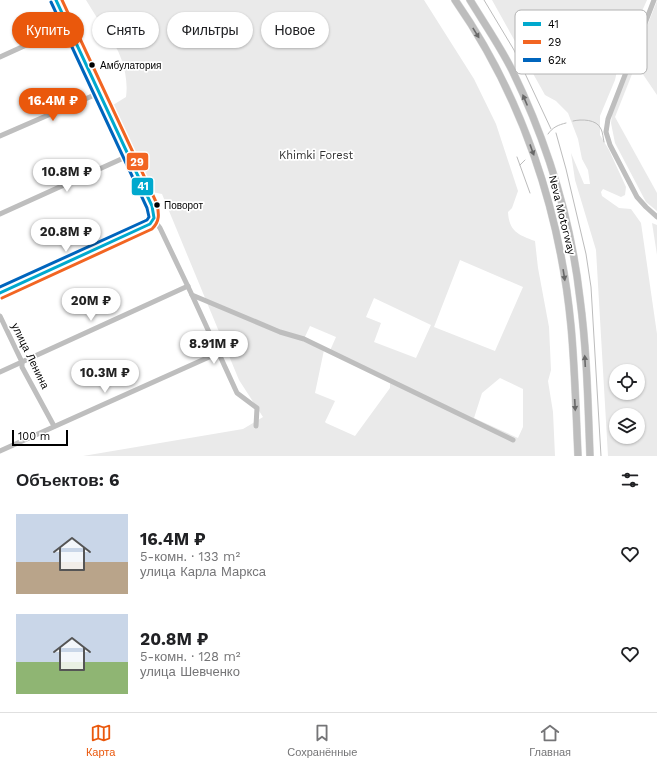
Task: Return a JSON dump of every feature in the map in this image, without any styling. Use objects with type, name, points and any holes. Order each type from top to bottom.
[{"type":"highway","name":"Neva Motorway","points":[[454,0],[484,48],[510,96],[537,165],[553,218],[564,273],[571,327],[578,456]]},
{"type":"highway","name":"Neva Motorway","points":[[470,0],[502,53],[519,86],[539,134],[558,189],[571,243],[580,298],[584,334],[590,456]]},
{"type":"main road","points":[[56,0],[62,12]]},
{"type":"main road","points":[[0,293],[145,227],[154,220],[152,206],[78,48]]},
{"type":"street","points":[[647,18],[654,0]]},
{"type":"street","points":[[0,57],[20,48]]},
{"type":"street","points":[[625,74],[608,119],[606,132],[610,145],[637,197],[657,216]]},
{"type":"street","points":[[0,136],[99,92]]},
{"type":"street","points":[[0,214],[128,156]]},
{"type":"street","points":[[154,220],[160,228],[188,286],[237,393],[257,408],[256,426]]},
{"type":"street","points":[[0,372],[188,286]]},
{"type":"street","points":[[192,295],[280,332],[304,338],[513,440]]},
{"type":"street","name":"улица Ленина","points":[[0,316],[22,362],[22,367],[54,426]]},
{"type":"street","points":[[0,451],[218,352]]},
{"type":"green space","name":"Khimki Forest","points":[[86,0],[424,0],[474,79],[496,124],[518,191],[512,208],[508,212],[510,224],[519,234],[535,241],[538,268],[549,327],[551,370],[548,381],[553,412],[555,456],[83,456],[243,429],[263,417],[239,380],[162,194],[152,192],[113,105],[126,97],[127,89],[125,72],[120,55],[116,48],[159,48],[159,12],[93,12]],"holes":[[[460,260],[523,287],[495,351],[434,327]],[[374,298],[431,325],[416,358],[374,342],[381,323],[366,317]],[[310,326],[336,337],[329,353],[390,382],[390,388],[355,436],[325,422],[335,401],[315,393],[324,350],[303,341]],[[500,378],[523,389],[523,427],[518,438],[474,418],[482,393]]]},
{"type":"green space","points":[[492,0],[647,0],[643,10],[515,10],[515,41]]},
{"type":"green space","points":[[657,1],[657,95],[643,74],[647,74],[647,26]]},
{"type":"green space","points":[[533,74],[616,74],[600,116],[600,135],[609,150],[626,187],[625,195],[621,197],[603,189],[601,192],[602,196],[619,208],[631,209],[641,223],[657,334],[657,456],[608,456],[596,250],[575,180],[571,153],[584,184],[590,184],[588,170],[582,159],[578,139],[568,113],[556,101],[545,95]]},
{"type":"green space","points":[[628,74],[632,74],[615,117],[657,193],[657,211],[646,202],[615,143],[611,123],[612,114]]},
{"type":"green space","points":[[652,223],[657,225],[657,255]]},
{"type":"waterway","points":[[484,0],[515,52]]},
{"type":"waterway","points":[[525,74],[551,129]]},
{"type":"waterway","points":[[573,121],[584,120],[596,123],[602,131],[604,142]]},
{"type":"waterway","points":[[548,134],[556,127],[566,123]]},
{"type":"waterway","points":[[556,133],[586,254],[591,287],[601,456]]},
{"type":"waterway","points":[[517,157],[530,193]]},
{"type":"waterway","points":[[520,165],[525,160]]},
{"type":"transit line","name":"41","points":[[0,293],[150,224],[154,218],[152,206],[56,0]]},
{"type":"transit line","name":"29","points":[[2,298],[152,229],[158,217],[157,204],[62,0]]},
{"type":"transit line","name":"62к","points":[[0,287],[147,220],[149,217],[147,208],[51,2]]},
{"type":"place","name":"Амбулатория","points":[[92,65]]},
{"type":"place","name":"Поворот","points":[[157,205]]}]
